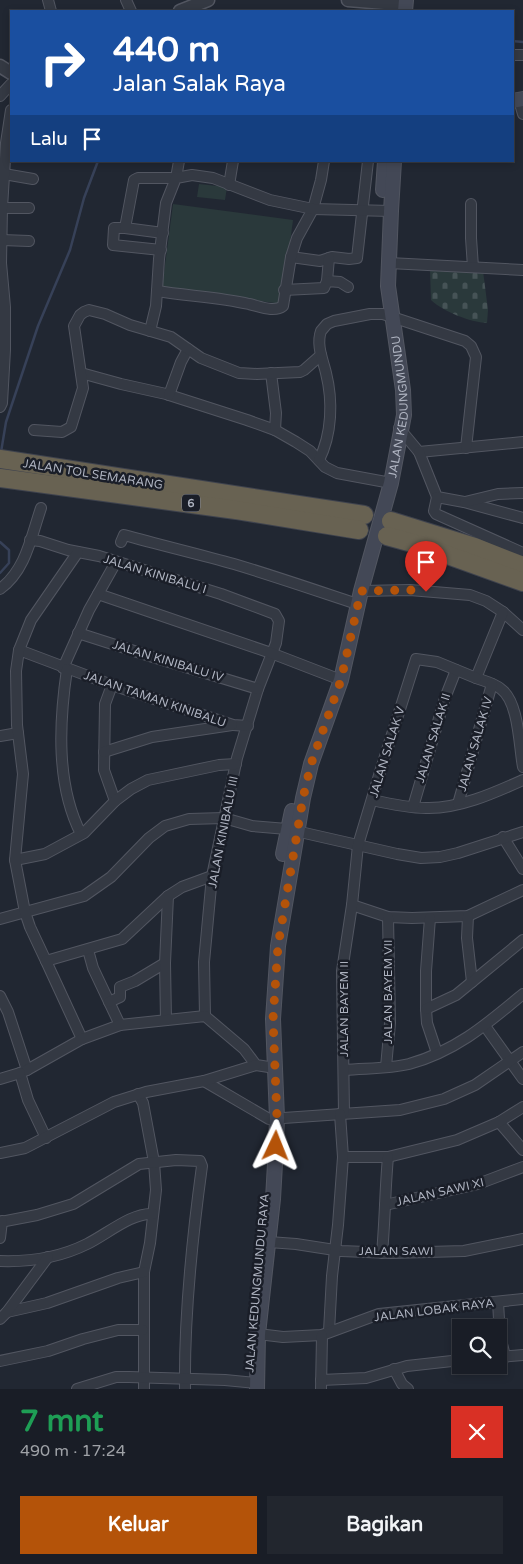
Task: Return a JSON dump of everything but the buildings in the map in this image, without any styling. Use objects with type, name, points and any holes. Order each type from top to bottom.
[{"type":"highway","name":"JALAN TOL SEMARANG","points":[[0,459],[250,496],[362,523],[227,508],[0,478]]},
{"type":"highway","points":[[523,566],[475,547],[389,529],[420,545],[523,582]]},
{"type":"main road","name":"JALAN KEDUNGMUNDU","points":[[385,162],[389,263],[387,315]]},
{"type":"main road","name":"JALAN KEDUNGMUNDU","points":[[366,560],[388,483],[399,428],[387,315],[380,282],[386,210],[394,162]]},
{"type":"main road","name":"JALAN KEDUNGMUNDU RAYA","points":[[253,1386],[273,1199],[273,1118],[266,1067],[273,1019],[276,961],[292,830],[337,679],[361,591],[366,560]]},
{"type":"main road","name":"JALAN KEDUNGMUNDU RAYA","points":[[337,679],[351,602],[366,560]]},
{"type":"main road","name":"JALAN KEDUNGMUNDU RAYA","points":[[253,1386],[250,1334],[262,1242],[273,1118]]},
{"type":"street","points":[[183,10],[208,0]]},
{"type":"street","points":[[348,0],[400,5]]},
{"type":"street","points":[[518,100],[523,114]]},
{"type":"street","points":[[1,405],[2,208],[6,142],[10,116]]},
{"type":"street","points":[[150,331],[156,306],[166,203],[176,178],[179,162]]},
{"type":"street","points":[[229,185],[233,162]]},
{"type":"street","points":[[157,291],[233,300],[273,309],[283,306],[284,290],[291,257],[297,238],[313,209],[324,162]]},
{"type":"street","points":[[291,257],[320,262],[332,257],[349,259],[358,257],[368,162]]},
{"type":"street","points":[[4,174],[33,179]]},
{"type":"street","points":[[125,228],[136,179],[176,178],[192,175],[213,178],[270,200],[313,209],[386,210]]},
{"type":"street","points":[[471,204],[470,238],[473,267]]},
{"type":"street","points":[[2,208],[29,208]]},
{"type":"street","points":[[161,250],[113,245],[114,228],[162,233]]},
{"type":"street","points":[[2,240],[29,241]]},
{"type":"street","points":[[284,290],[324,288],[328,281],[329,258]]},
{"type":"street","points":[[389,263],[523,270]]},
{"type":"street","points":[[328,281],[340,282],[348,287]]},
{"type":"street","points":[[34,430],[62,432],[71,427],[83,388],[74,326],[80,315],[89,310],[171,338],[201,358],[239,373],[302,372],[321,355]]},
{"type":"street","points":[[319,460],[329,432],[329,392],[321,355],[320,335],[323,328],[334,320],[370,314],[387,315],[465,342],[474,351],[476,365],[466,448]]},
{"type":"street","points":[[169,395],[181,362],[188,349]]},
{"type":"street","points":[[81,372],[169,395],[275,430],[310,451],[325,466],[337,473],[388,483]]},
{"type":"street","points":[[271,373],[276,413],[275,430]]},
{"type":"street","points":[[399,428],[419,452],[437,497],[434,512],[523,553]]},
{"type":"street","points":[[419,452],[523,442]]},
{"type":"street","points":[[464,502],[498,494],[523,492]]},
{"type":"street","points":[[437,497],[464,502],[523,518]]},
{"type":"street","points":[[0,589],[8,583],[24,561],[41,508]]},
{"type":"street","points":[[121,542],[124,535],[142,539],[234,564],[351,602]]},
{"type":"street","name":"JALAN KINIBALU I","points":[[30,540],[40,541],[116,562],[221,594],[271,612],[278,617]]},
{"type":"street","points":[[78,552],[31,620],[19,650],[16,690],[18,733],[23,774],[15,860],[30,928],[82,1039]]},
{"type":"street","points":[[81,834],[72,816],[66,792],[62,705],[65,668],[78,633],[116,562]]},
{"type":"street","points":[[361,591],[410,590],[470,595],[503,612],[523,630]]},
{"type":"street","points":[[98,594],[271,653],[337,679]]},
{"type":"street","points":[[476,678],[503,612]]},
{"type":"street","name":"JALAN KINIBALU III","points":[[205,1016],[204,962],[212,876],[236,764],[258,689],[279,628],[278,617]]},
{"type":"street","name":"JALAN KINIBALU IV","points":[[78,633],[258,689]]},
{"type":"street","name":"JALAN TAMAN KINIBALU","points":[[19,650],[215,724]]},
{"type":"street","name":"JALAN SALAK V","points":[[358,846],[416,659],[437,662],[456,670]]},
{"type":"street","points":[[456,670],[503,690],[516,714],[523,767]]},
{"type":"street","name":"JALAN SALAK II","points":[[413,807],[445,698],[456,670]]},
{"type":"street","name":"JALAN SALAK IV","points":[[458,804],[492,684]]},
{"type":"street","points":[[112,685],[105,704],[104,770],[115,801]]},
{"type":"street","name":"JALAN TAMAN KINIBALU","points":[[104,752],[152,737],[215,724],[248,726]]},
{"type":"street","points":[[0,736],[18,733]]},
{"type":"street","points":[[15,860],[45,854],[81,834],[115,801],[131,789],[148,780],[219,765],[236,764]]},
{"type":"street","points":[[372,800],[413,807],[437,808],[458,804],[523,780]]},
{"type":"street","points":[[0,919],[84,896],[111,877],[149,838],[164,826],[189,819],[224,818],[252,826],[292,830],[358,846],[421,858],[440,857],[458,853],[523,832]]},
{"type":"street","points":[[503,837],[523,869]]},
{"type":"street","name":"JALAN BAYEM II","points":[[321,1384],[343,1157],[342,971],[352,905],[358,846]]},
{"type":"street","points":[[46,961],[122,939],[168,896],[182,887],[212,876]]},
{"type":"street","points":[[352,905],[388,917],[430,918],[468,916],[523,890]]},
{"type":"street","points":[[166,1020],[165,963],[168,896]]},
{"type":"street","points":[[468,916],[467,938],[472,982]]},
{"type":"street","name":"JALAN BAYEM VII","points":[[386,1068],[390,1023],[388,917]]},
{"type":"street","points":[[430,918],[426,971],[426,1009],[427,1023],[436,1053]]},
{"type":"street","points":[[426,1009],[456,995],[523,940]]},
{"type":"street","points":[[88,950],[93,968],[120,1025]]},
{"type":"street","points":[[109,1002],[120,997],[120,987],[135,981],[165,963]]},
{"type":"street","points":[[344,1070],[386,1068],[410,1063],[436,1053],[463,1041],[485,1026],[523,994]]},
{"type":"street","points":[[0,996],[8,1012],[24,1072],[28,1100],[46,1138]]},
{"type":"street","points":[[0,1079],[24,1072],[82,1039],[120,1025],[205,1016],[266,1067]]},
{"type":"street","points":[[485,1026],[523,1079]]},
{"type":"street","points":[[204,1081],[273,1118],[400,1110],[444,1099],[475,1084],[511,1062],[523,1052]]},
{"type":"street","points":[[0,1153],[25,1148],[80,1118],[114,1102],[138,1094],[266,1067]]},
{"type":"street","points":[[138,1094],[142,1103],[154,1162],[156,1190],[150,1243],[144,1272],[144,1389]]},
{"type":"street","points":[[343,1157],[388,1157],[457,1140],[499,1122],[523,1107]]},
{"type":"street","points":[[499,1122],[523,1150]]},
{"type":"street","points":[[382,1253],[388,1157]]},
{"type":"street","points":[[0,1238],[1,1222],[37,1215],[73,1204],[139,1164],[176,1160],[200,1161],[202,1164],[188,1295],[185,1384]]},
{"type":"street","name":"JALAN SAWI XI","points":[[385,1205],[478,1184],[523,1167]]},
{"type":"street","points":[[0,1262],[48,1257],[86,1244],[141,1214],[153,1214]]},
{"type":"street","name":"JALAN SAWI","points":[[269,1242],[335,1248],[341,1251],[382,1253],[464,1251],[523,1239]]},
{"type":"street","points":[[3,1315],[48,1257]]},
{"type":"street","points":[[3,1315],[47,1304],[118,1278],[144,1272]]},
{"type":"street","name":"JALAN LOBAK RAYA","points":[[258,1334],[283,1337],[326,1333],[379,1314],[523,1299]]},
{"type":"street","points":[[498,1302],[499,1319]]},
{"type":"street","points":[[0,1361],[48,1351],[118,1330],[143,1330]]},
{"type":"street","points":[[507,1357],[523,1355]]},
{"type":"street","points":[[321,1384],[366,1378],[394,1369],[425,1363],[452,1361]]},
{"type":"street","points":[[394,1369],[402,1384],[408,1389]]},
{"type":"street","points":[[77,1389],[116,1377],[144,1377],[185,1384],[225,1380],[253,1386]]},
{"type":"street","points":[[366,1378],[367,1389]]},
{"type":"green space","points":[[199,184],[227,187],[225,200],[197,197]]},
{"type":"green space","points":[[173,204],[293,220],[282,304],[162,288]]},
{"type":"green space","points":[[430,269],[483,271],[488,310],[487,323],[458,316],[443,309],[431,300]]},
{"type":"waterway","points":[[514,41],[523,42]]},
{"type":"waterway","points":[[1,452],[6,422],[38,326],[70,250],[84,198],[98,162]]},
{"type":"waterway","points":[[0,542],[9,550],[9,563],[0,573]]},
{"type":"route","points":[[276,1146],[277,1118],[273,1019],[276,961],[297,831],[311,764],[341,680],[361,591],[410,590],[426,592]]}]
